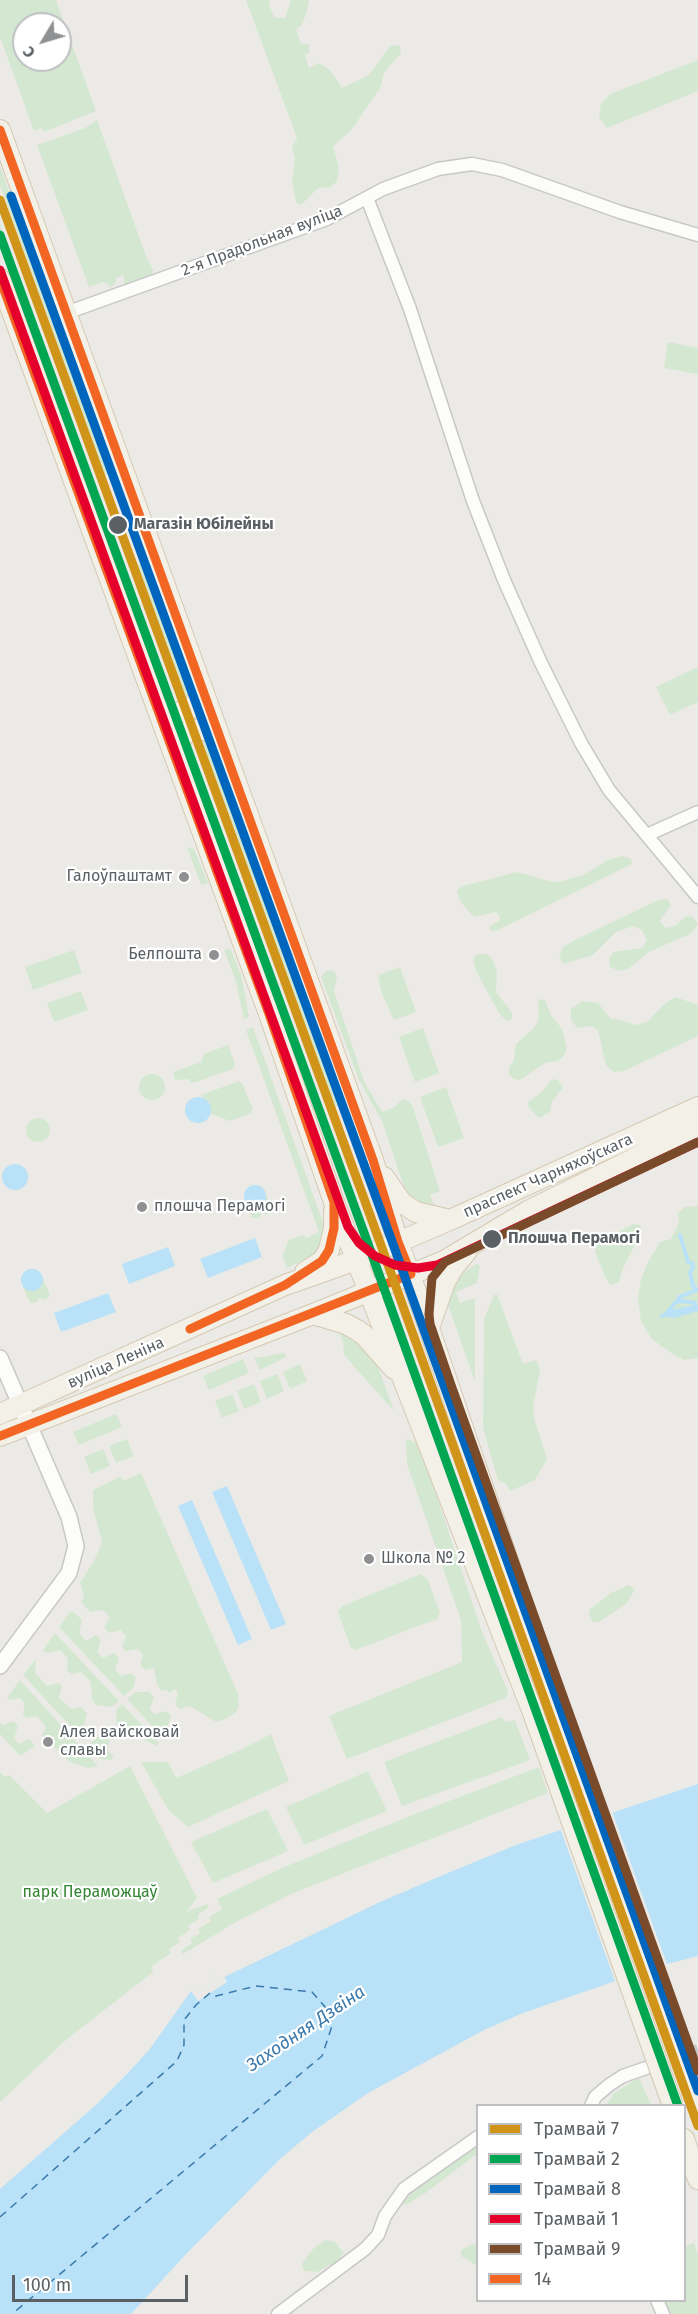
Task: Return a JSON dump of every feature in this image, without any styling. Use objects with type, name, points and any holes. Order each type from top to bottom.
[{"type":"main road","points":[[0,130],[373,1160],[398,1242],[411,1274],[556,1702],[698,2100]]},
{"type":"main road","points":[[0,279],[269,1014],[334,1202],[532,1710],[672,2104]]},
{"type":"main road","points":[[156,707],[169,713],[183,712],[194,706],[202,690]]},
{"type":"main road","points":[[175,757],[178,741],[190,730],[208,730],[221,742]]},
{"type":"main road","name":"праспект Чарняхоўскага","points":[[398,1242],[698,1107]]},
{"type":"main road","name":"праспект Чарняхоўскага","points":[[369,1291],[444,1261],[528,1211],[698,1128]]},
{"type":"main road","points":[[373,1160],[402,1203],[416,1212],[450,1220]]},
{"type":"main road","points":[[285,1285],[322,1261],[329,1250],[334,1228],[334,1202]]},
{"type":"main road","name":"вуліца Леніна","points":[[0,1414],[285,1285],[356,1260],[398,1242]]},
{"type":"main road","points":[[429,1328],[445,1282],[472,1245]]},
{"type":"main road","name":"вуліца Леніна","points":[[0,1436],[369,1291]]},
{"type":"main road","points":[[313,1314],[346,1324],[364,1335],[405,1383]]},
{"type":"main road","points":[[686,2145],[698,2179]]},
{"type":"street","name":"2-я Прадольная вуліца","points":[[66,314],[327,219],[383,189],[438,169],[472,164],[502,170],[620,212],[698,235]]},
{"type":"street","points":[[367,198],[410,309],[473,501],[504,580],[541,663],[576,733],[609,790],[698,897]]},
{"type":"street","points":[[647,835],[698,812]]},
{"type":"street","points":[[0,1358],[69,1517],[76,1546],[69,1573],[0,1666]]},
{"type":"street","points":[[592,2104],[595,2097],[609,2085],[623,2076],[646,2068]]},
{"type":"street","points":[[278,2314],[365,2249],[378,2235],[385,2216],[404,2189],[476,2138]]},
{"type":"green space","points":[[0,0],[56,0],[60,12],[12,12],[12,70],[0,37]]},
{"type":"green space","points":[[246,0],[270,0],[269,5],[274,17],[285,18],[291,0],[309,0],[301,26],[296,29],[301,44],[309,44],[309,53],[305,55],[309,68],[319,63],[330,70],[342,88],[369,75],[390,46],[400,45],[401,53],[384,73],[380,88],[352,129],[333,147],[339,167],[337,181],[331,187],[318,188],[301,205],[296,202],[292,182],[295,158],[292,147],[297,138]]},
{"type":"green space","points":[[72,44],[96,111],[44,132],[42,128],[34,131],[13,72],[72,72]]},
{"type":"green space","points":[[698,60],[698,91],[607,128],[599,118],[601,104],[610,94]]},
{"type":"green space","points":[[97,120],[153,270],[151,278],[124,287],[124,275],[116,278],[117,281],[111,287],[104,282],[89,287],[37,145],[85,128]]},
{"type":"green space","points":[[0,166],[110,473],[104,475],[0,185]]},
{"type":"green space","points":[[0,224],[64,399],[60,401],[88,482],[0,240]]},
{"type":"green space","points":[[668,342],[698,348],[698,374],[664,368]]},
{"type":"green space","points":[[96,490],[175,709],[168,704],[91,492]]},
{"type":"green space","points":[[145,562],[192,694],[188,704],[136,565]]},
{"type":"green space","points":[[698,667],[698,702],[670,715],[656,687]]},
{"type":"green space","points":[[199,734],[212,744],[339,1105],[333,1107]]},
{"type":"green space","points":[[189,739],[364,1223],[361,1224],[185,747]]},
{"type":"green space","points":[[187,847],[194,849],[208,883],[201,885]]},
{"type":"green space","points":[[622,856],[631,859],[632,864],[496,931],[490,930],[490,926],[499,921],[500,917],[496,912],[474,917],[460,901],[457,890],[463,886],[517,872],[552,882],[563,881],[585,874],[608,860]]},
{"type":"green space","points":[[667,899],[671,905],[660,921],[665,928],[675,926],[685,917],[692,916],[698,925],[690,934],[649,952],[628,969],[619,971],[610,967],[609,958],[613,952],[642,948],[647,941],[642,930],[633,926],[616,932],[593,955],[564,964],[559,958],[563,947],[573,941],[656,901]]},
{"type":"green space","points":[[230,948],[241,974],[249,1017],[244,1019],[235,979],[224,950]]},
{"type":"green space","points":[[74,950],[82,973],[33,990],[25,967]]},
{"type":"green space","points":[[476,954],[487,954],[493,961],[497,972],[496,992],[512,1013],[512,1019],[508,1021],[500,1015],[476,971],[473,959]]},
{"type":"green space","points":[[400,967],[416,1012],[394,1020],[382,994],[378,975]]},
{"type":"green space","points":[[330,970],[335,972],[337,977],[334,991],[364,1081],[382,1112],[393,1108],[403,1099],[409,1101],[413,1107],[440,1191],[430,1195],[436,1210],[414,1202],[406,1193],[382,1121],[359,1080],[321,977]]},
{"type":"green space","points":[[81,991],[88,1010],[54,1022],[47,1003]]},
{"type":"green space","points":[[676,997],[698,1005],[698,1036],[624,1071],[614,1072],[606,1065],[598,1030],[590,1026],[577,1028],[571,1020],[571,1009],[583,1001],[598,1003],[611,1019],[636,1025],[647,1022],[664,1004]]},
{"type":"green space","points":[[540,999],[545,1000],[551,1015],[562,1029],[567,1049],[558,1061],[545,1063],[520,1080],[514,1079],[509,1074],[509,1067],[514,1060],[516,1044],[537,1023]]},
{"type":"green space","points":[[253,1027],[325,1228],[325,1237],[316,1254],[287,1268],[282,1256],[289,1240],[304,1235],[306,1238],[319,1232],[246,1030]]},
{"type":"green space","points":[[423,1028],[439,1073],[415,1082],[399,1037]]},
{"type":"green space","points":[[228,1045],[235,1064],[233,1069],[196,1082],[190,1083],[189,1079],[175,1080],[173,1072],[201,1062],[204,1054]]},
{"type":"green space","points":[[152,1074],[161,1078],[165,1087],[161,1096],[152,1100],[143,1096],[139,1087],[143,1078]]},
{"type":"green space","points":[[552,1079],[558,1080],[563,1088],[552,1101],[550,1112],[539,1118],[529,1108],[528,1102],[542,1092]]},
{"type":"green space","points":[[239,1081],[253,1109],[251,1113],[230,1121],[211,1114],[211,1110],[201,1095]]},
{"type":"green space","points":[[446,1087],[464,1138],[438,1147],[420,1097]]},
{"type":"green space","points":[[38,1118],[46,1122],[50,1130],[46,1138],[38,1142],[30,1138],[26,1130],[30,1122]]},
{"type":"green space","points":[[266,1194],[272,1210],[267,1215],[262,1213],[259,1218],[252,1218],[245,1200],[247,1204],[260,1205],[265,1200]]},
{"type":"green space","points":[[698,1206],[698,1358],[684,1360],[651,1338],[641,1321],[638,1298],[641,1279],[648,1262],[660,1242],[671,1239],[679,1223],[678,1213],[685,1207]]},
{"type":"green space","points":[[633,1224],[640,1225],[642,1231],[623,1268],[619,1282],[611,1285],[606,1279],[595,1252],[596,1244]]},
{"type":"green space","points":[[477,1263],[480,1266],[477,1283],[456,1292],[460,1303],[475,1298],[475,1382],[446,1299],[459,1277]]},
{"type":"green space","points":[[43,1279],[50,1295],[45,1300],[39,1298],[37,1302],[30,1303],[22,1285],[34,1291],[40,1288]]},
{"type":"green space","points":[[497,1294],[523,1364],[536,1360],[540,1370],[533,1408],[547,1459],[535,1480],[510,1491],[506,1484],[498,1480],[483,1428],[484,1319],[494,1295]]},
{"type":"green space","points":[[343,1329],[375,1358],[394,1411],[344,1355],[343,1342],[338,1330]]},
{"type":"green space","points":[[284,1353],[286,1357],[260,1370],[254,1358]]},
{"type":"green space","points":[[243,1359],[249,1373],[209,1390],[203,1376]]},
{"type":"green space","points":[[300,1364],[307,1381],[290,1389],[283,1372]]},
{"type":"green space","points":[[277,1374],[284,1391],[267,1399],[260,1381]]},
{"type":"green space","points":[[254,1384],[261,1402],[244,1409],[237,1391]]},
{"type":"green space","points":[[232,1394],[239,1411],[222,1418],[215,1401]]},
{"type":"green space","points":[[116,1414],[122,1427],[79,1445],[73,1432]]},
{"type":"green space","points":[[127,1439],[134,1456],[116,1463],[109,1446]]},
{"type":"green space","points":[[406,1439],[416,1442],[424,1458],[482,1632],[508,1691],[506,1698],[347,1759],[329,1716],[462,1662],[461,1620],[407,1464]]},
{"type":"green space","points":[[103,1449],[110,1466],[91,1474],[84,1457]]},
{"type":"green space","points":[[141,1473],[238,1694],[239,1706],[236,1712],[216,1722],[190,1706],[180,1709],[175,1704],[178,1693],[175,1689],[170,1693],[166,1690],[162,1691],[157,1685],[154,1668],[145,1670],[140,1664],[143,1655],[138,1649],[126,1651],[122,1647],[126,1636],[121,1630],[109,1633],[104,1627],[110,1618],[103,1610],[90,1612],[81,1602],[84,1596],[80,1583],[96,1557],[102,1542],[93,1508],[93,1490],[121,1476],[123,1481]]},
{"type":"green space","points":[[421,1574],[428,1580],[440,1613],[437,1619],[355,1650],[351,1648],[338,1612],[342,1606]]},
{"type":"green space","points":[[629,1585],[635,1589],[627,1603],[599,1622],[593,1622],[589,1610],[611,1593]]},
{"type":"green space","points":[[70,1612],[74,1612],[82,1620],[79,1633],[86,1641],[96,1635],[101,1640],[97,1652],[103,1658],[114,1653],[119,1658],[115,1670],[121,1676],[132,1673],[136,1678],[133,1688],[124,1696],[59,1627]]},
{"type":"green space","points":[[55,1633],[119,1701],[112,1707],[96,1705],[92,1700],[91,1682],[81,1672],[71,1674],[67,1670],[68,1659],[60,1650],[46,1653],[43,1650]]},
{"type":"green space","points":[[36,1659],[35,1673],[47,1686],[58,1683],[62,1686],[59,1698],[71,1709],[81,1707],[87,1713],[84,1724],[92,1733],[84,1741],[23,1675]]},
{"type":"green space","points":[[20,1680],[98,1766],[88,1768],[70,1762],[42,1736],[46,1727],[37,1716],[26,1718],[23,1714],[25,1703],[19,1698],[10,1700],[7,1698]]},
{"type":"green space","points":[[135,1692],[149,1692],[154,1697],[150,1709],[155,1714],[166,1711],[171,1716],[164,1739],[127,1699]]},
{"type":"green space","points":[[122,1704],[158,1742],[158,1746],[117,1727],[116,1710]]},
{"type":"green space","points":[[502,1717],[505,1722],[515,1720],[530,1760],[402,1806],[384,1762]]},
{"type":"green space","points":[[0,1721],[3,1725],[14,1721],[18,1726],[14,1738],[19,1744],[29,1739],[35,1746],[20,1756],[0,1734]]},
{"type":"green space","points":[[271,1734],[289,1781],[188,1827],[169,1811],[141,1762],[168,1762],[176,1778]]},
{"type":"green space","points":[[106,1735],[110,1740],[107,1750],[114,1757],[111,1760],[99,1759],[88,1746],[97,1737]]},
{"type":"green space","name":"парк Пераможцаў","points":[[130,1766],[197,1898],[186,1912],[207,1904],[209,1907],[198,1915],[199,1919],[188,1926],[190,1930],[178,1938],[180,1942],[169,1949],[171,1953],[152,1966],[153,1972],[66,2040],[0,2102],[0,1772],[5,1777],[9,1775],[47,1813]]},
{"type":"green space","points":[[539,1767],[548,1793],[291,1894],[234,1923],[183,1954],[181,1951],[192,1943],[190,1939],[200,1933],[198,1929],[211,1921],[209,1917],[222,1909],[217,1899],[282,1868]]},
{"type":"green space","points":[[368,1771],[387,1811],[304,1845],[286,1807]]},
{"type":"green space","points":[[267,1809],[288,1851],[213,1883],[191,1842]]},
{"type":"green space","points":[[639,2078],[651,2104],[608,2104],[614,2093]]},
{"type":"green space","points":[[476,2147],[476,2156],[424,2194],[406,2205],[402,2204],[402,2199],[414,2187]]},
{"type":"green space","points":[[325,2240],[334,2241],[344,2253],[336,2262],[317,2272],[305,2271],[302,2267],[303,2262],[313,2249]]},
{"type":"green space","points":[[694,2243],[698,2255],[698,2314],[668,2314],[663,2302],[686,2302],[686,2246]]},
{"type":"green space","points":[[476,2245],[476,2265],[461,2256],[461,2250]]},
{"type":"water","points":[[198,1097],[207,1101],[211,1110],[207,1119],[198,1123],[189,1119],[185,1110],[189,1101]]},
{"type":"water","points":[[15,1164],[24,1168],[28,1177],[24,1186],[15,1190],[6,1186],[2,1177],[6,1168]]},
{"type":"water","points":[[255,1185],[263,1188],[266,1196],[263,1204],[255,1207],[247,1204],[244,1196],[247,1188]]},
{"type":"water","points":[[255,1238],[262,1257],[208,1278],[200,1259]]},
{"type":"water","points":[[168,1247],[175,1266],[129,1284],[122,1264]]},
{"type":"water","points":[[32,1269],[40,1272],[43,1280],[40,1288],[32,1291],[24,1288],[21,1280],[24,1272]]},
{"type":"water","points":[[108,1293],[116,1312],[61,1332],[54,1313]]},
{"type":"water","points":[[227,1486],[286,1624],[271,1630],[212,1492]]},
{"type":"water","points":[[192,1500],[252,1639],[238,1645],[178,1506]]},
{"type":"water","name":"Заходняя Дзвіна","points":[[698,1784],[698,1956],[656,1967],[523,2013],[484,2030],[368,2093],[312,2132],[280,2159],[188,2252],[131,2314],[0,2314],[0,2189],[97,2104],[126,2075],[149,2050],[194,1988],[197,1992],[215,1981],[212,1976],[215,1975],[218,1980],[380,1902],[516,1845]]},
{"type":"pier","points":[[612,1811],[668,1967],[616,1984],[560,1828]]},
{"type":"pier","points":[[215,1975],[218,1980],[224,1976],[227,1982],[198,2001],[191,1991],[194,1988],[197,1992],[215,1981],[212,1976]]},
{"type":"waterway","points":[[678,1301],[679,1297],[697,1290],[693,1286],[690,1273],[693,1264],[688,1262],[680,1235]]},
{"type":"waterway","points":[[696,1307],[695,1303],[676,1302],[666,1314],[674,1316],[698,1309]]},
{"type":"waterway","points":[[662,1316],[670,1312],[696,1307]]},
{"type":"ferry route","points":[[0,2217],[177,2061],[184,2045],[184,2020],[210,1993],[216,1996],[256,1986],[312,1992],[326,2008],[332,2026],[322,2056],[12,2314]]},
{"type":"tunnel","points":[[653,2065],[698,2050]]},
{"type":"tram line","name":"8","points":[[11,196],[389,1233],[698,2091]]},
{"type":"tram line","name":"7","points":[[0,200],[378,1237],[698,2126]]},
{"type":"tram line","name":"2","points":[[0,235],[367,1241],[677,2104]]},
{"type":"tram line","name":"1","points":[[0,270],[348,1227],[359,1243],[375,1256],[395,1265],[418,1268],[437,1265],[698,1142]]},
{"type":"tram line","name":"9","points":[[698,1142],[445,1262],[432,1278],[429,1314],[430,1324],[451,1385],[698,2071]]},
{"type":"transit line","name":"14","points":[[0,130],[373,1160],[398,1242],[411,1274],[0,1436]]},
{"type":"transit line","name":"14","points":[[0,279],[269,1014],[334,1202],[334,1228],[329,1250],[322,1261],[285,1285],[190,1329]]},
{"type":"place","name":"Магазін Юбілейны","points":[[118,525]]},
{"type":"place","name":"Галоўпаштамт","points":[[184,877]]},
{"type":"place","name":"Белпошта","points":[[214,955]]},
{"type":"place","name":"плошча Перамогі","points":[[142,1207]]},
{"type":"place","name":"Плошча Перамогі","points":[[492,1239]]},
{"type":"place","name":"Школа № 2","points":[[369,1559]]},
{"type":"place","name":"Алея вайсковай славы","points":[[48,1742]]}]
